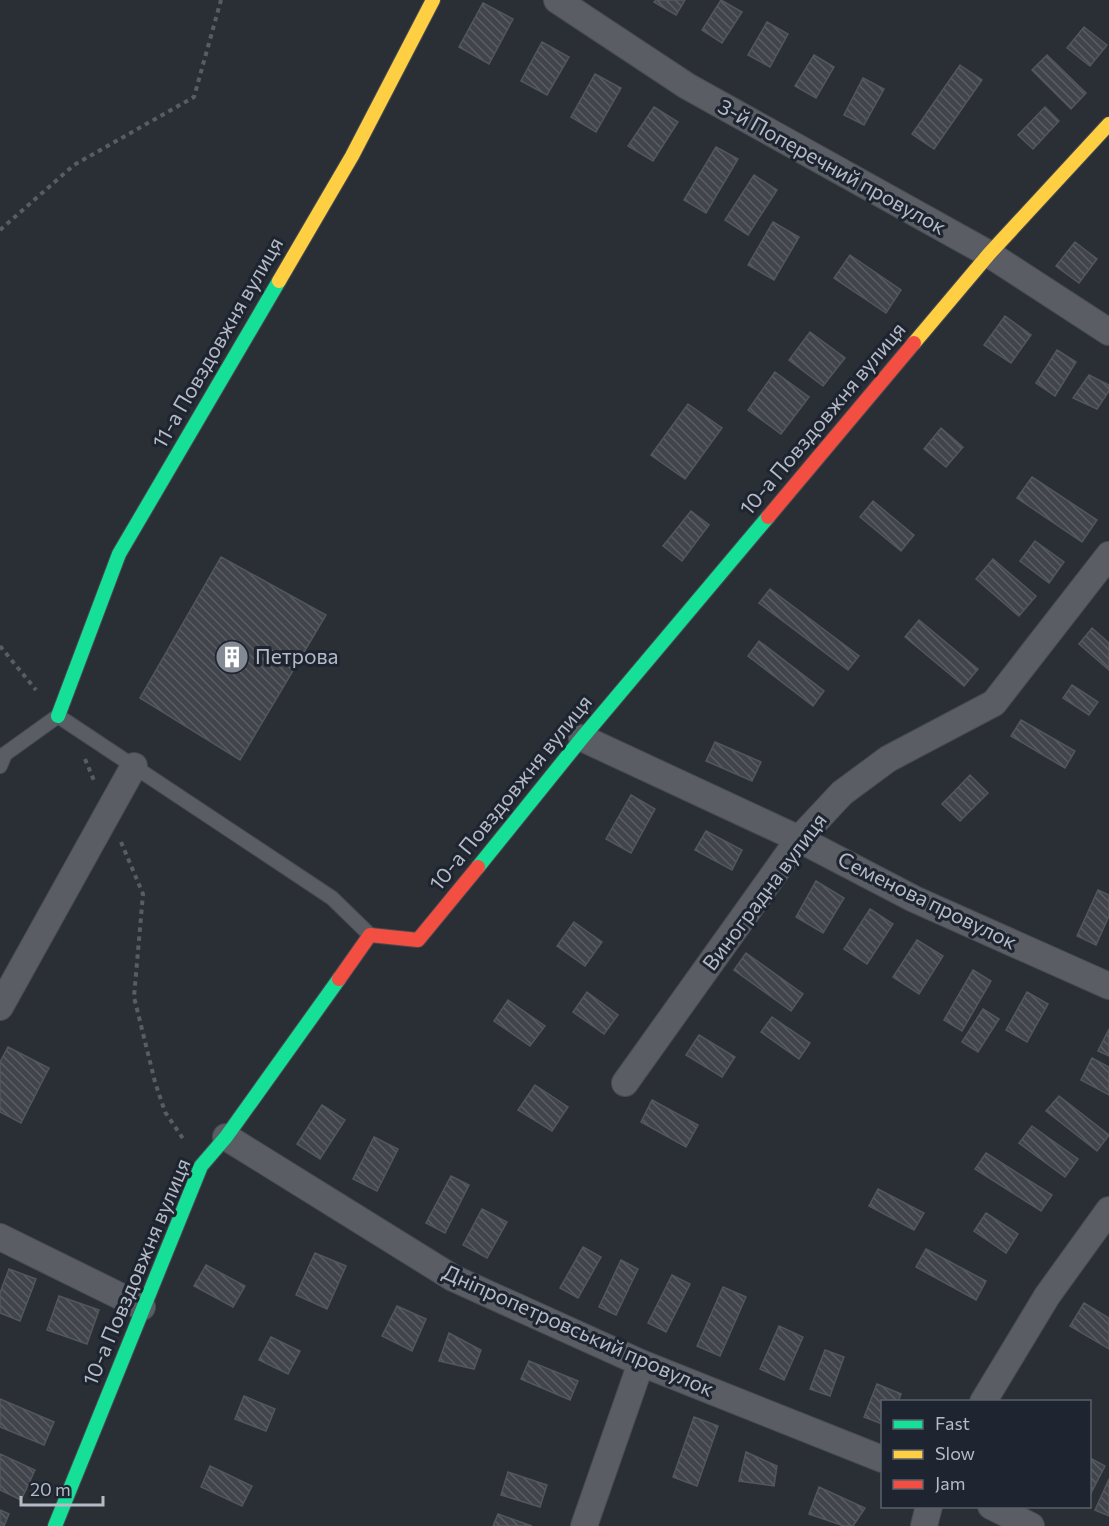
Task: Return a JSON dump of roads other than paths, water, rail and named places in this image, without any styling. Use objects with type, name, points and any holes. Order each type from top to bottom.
[{"type":"street","name":"11-а Повздовжня вулиця","points":[[58,716],[119,554],[352,156],[433,0]]},
{"type":"street","name":"3-й Поперечний провулок","points":[[557,0],[687,86],[989,254],[1109,332]]},
{"type":"street","name":"10-а Повздовжня вулиця","points":[[55,1526],[201,1166],[225,1137],[370,935],[418,940],[582,738],[989,254],[1109,124]]},
{"type":"street","name":"Виноградна вулиця","points":[[626,1083],[800,839],[842,793],[888,759],[994,703],[1109,555]]},
{"type":"street","name":"Семенова провулок","points":[[582,738],[800,839],[914,899],[1109,986]]},
{"type":"street","points":[[0,1007],[134,766]]},
{"type":"street","name":"Дніпропетровський провулок","points":[[225,1137],[453,1278],[640,1363],[881,1459]]},
{"type":"street","points":[[983,1400],[1047,1296],[1109,1210]]},
{"type":"street","points":[[0,1237],[142,1307]]},
{"type":"street","points":[[585,1526],[640,1363]]},
{"type":"street","points":[[924,1526],[928,1508]]},
{"type":"street","points":[[995,1508],[1031,1526]]},
{"type":"lane","points":[[0,766],[5,754],[58,716],[332,898],[370,935]]},
{"type":"place","name":"Петрова","points":[[232,657]]}]
